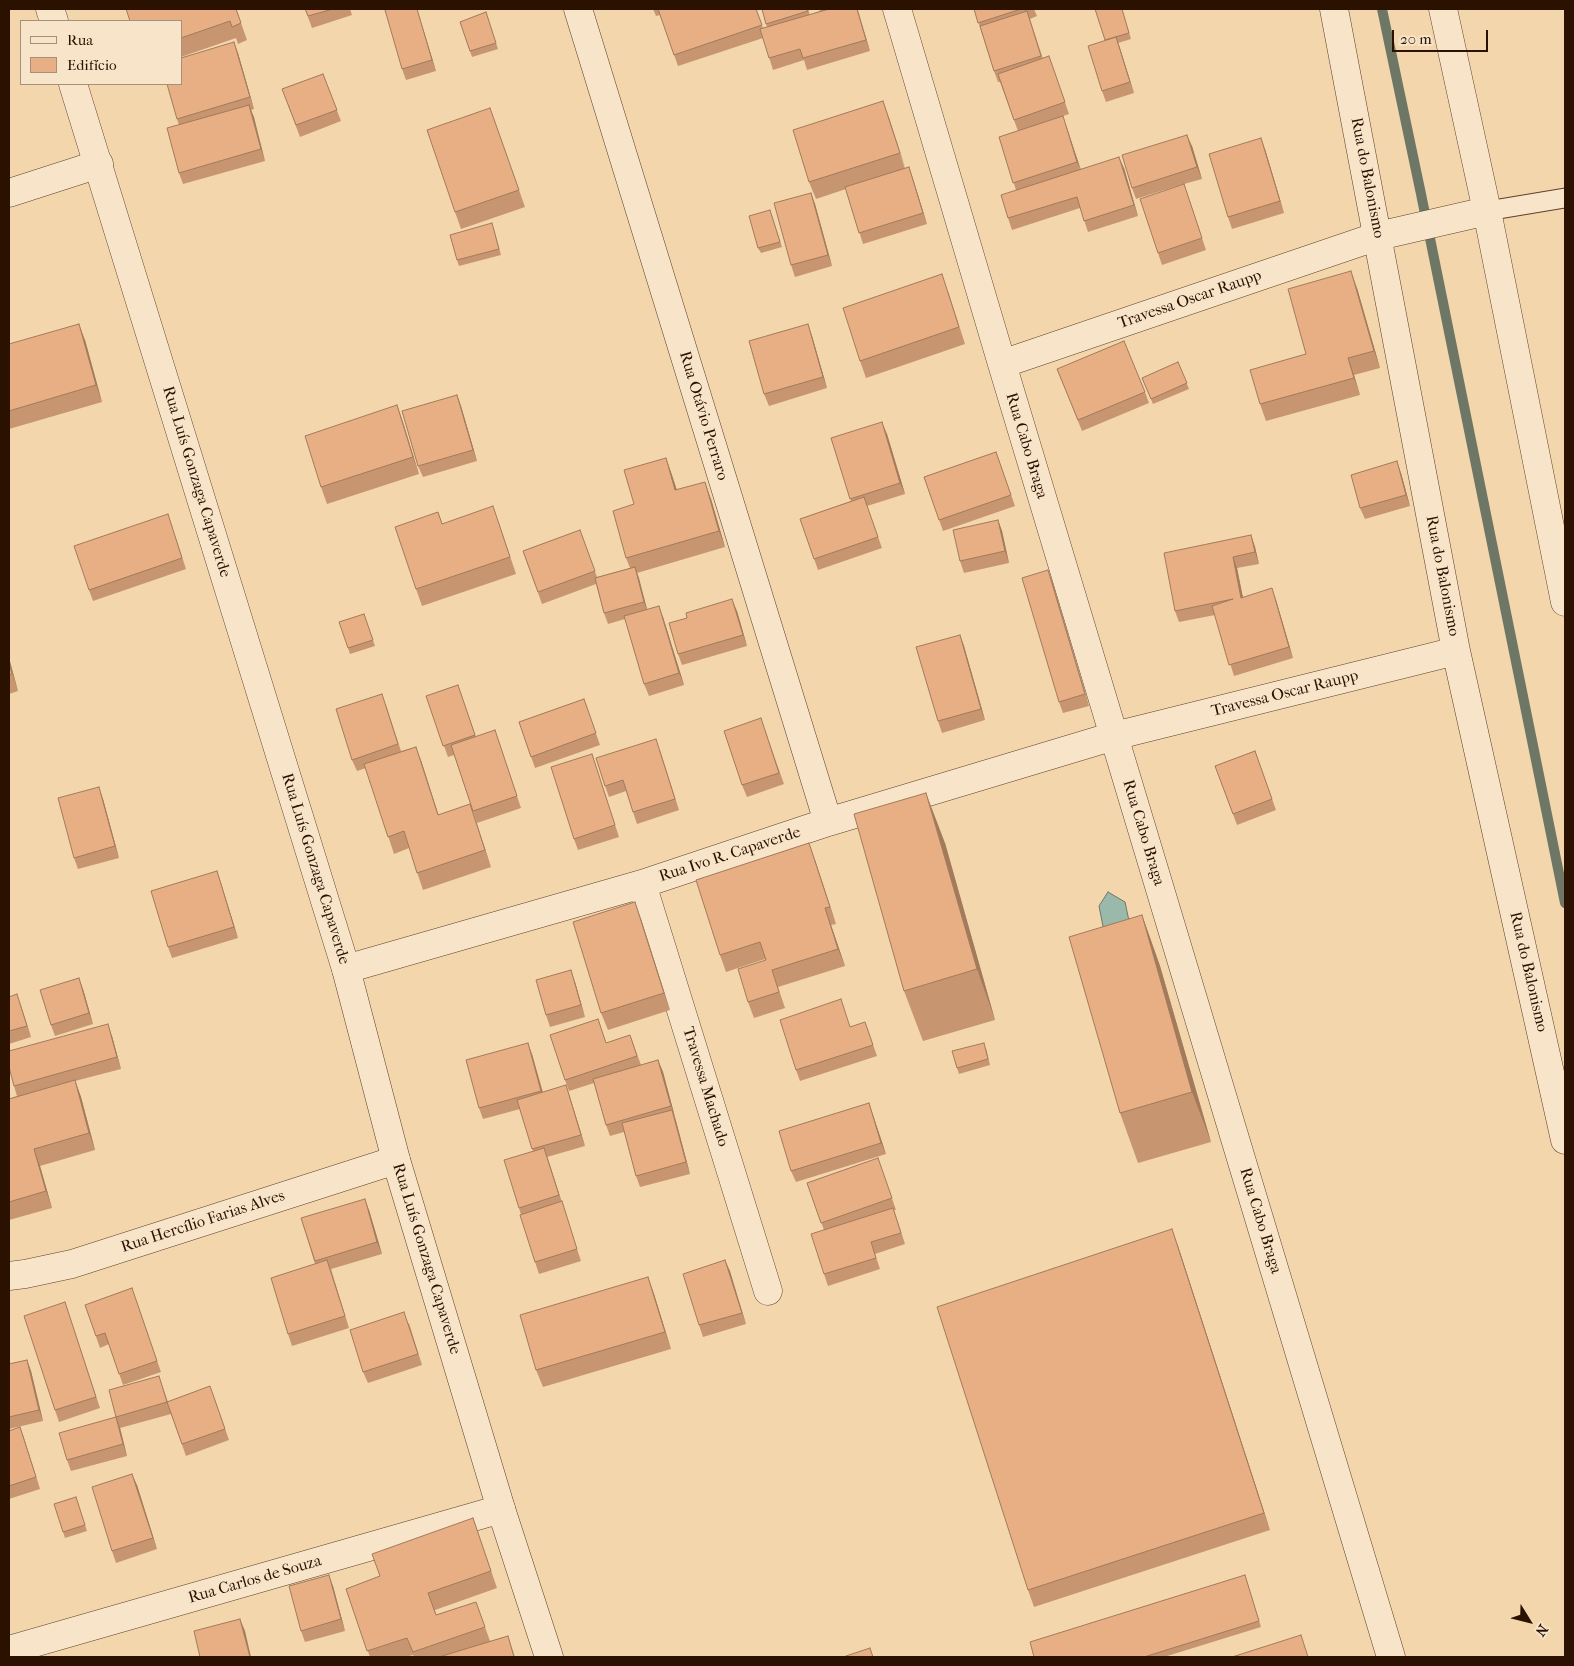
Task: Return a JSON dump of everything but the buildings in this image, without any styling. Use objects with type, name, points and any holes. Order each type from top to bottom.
[{"type":"street","name":"Rua Otávio Perraro","points":[[578,9],[828,822]]},
{"type":"street","name":"Rua Cabo Braga","points":[[897,9],[1391,1657]]},
{"type":"street","name":"Rua do Balonismo","points":[[1334,9],[1388,234],[1456,651],[1565,1140]]},
{"type":"street","points":[[1443,9],[1487,212],[1565,602]]},
{"type":"street","name":"Rua Luís Gonzaga Capaverde","points":[[73,85],[346,969],[396,1160],[501,1509],[550,1657]]},
{"type":"street","points":[[9,193],[99,164]]},
{"type":"street","name":"Travessa Oscar Raupp","points":[[1002,364],[1388,234],[1487,212]]},
{"type":"street","name":"Travessa Oscar Raupp","points":[[1114,736],[1456,651]]},
{"type":"street","name":"Rua Ivo R. Capaverde","points":[[346,969],[642,884],[828,822],[1114,736]]},
{"type":"street","name":"Travessa Machado","points":[[642,884],[768,1291]]},
{"type":"street","name":"Rua Hercílio Farias Alves","points":[[9,1276],[72,1264],[396,1160]]},
{"type":"street","name":"Rua Carlos de Souza","points":[[9,1650],[501,1509]]},
{"type":"lane","points":[[1487,212],[1565,198]]},
{"type":"shaded area","points":[[1108,892],[1125,902],[1135,949],[1109,957],[1099,906]]},
{"type":"waterway","points":[[1382,9],[1565,903]]}]
